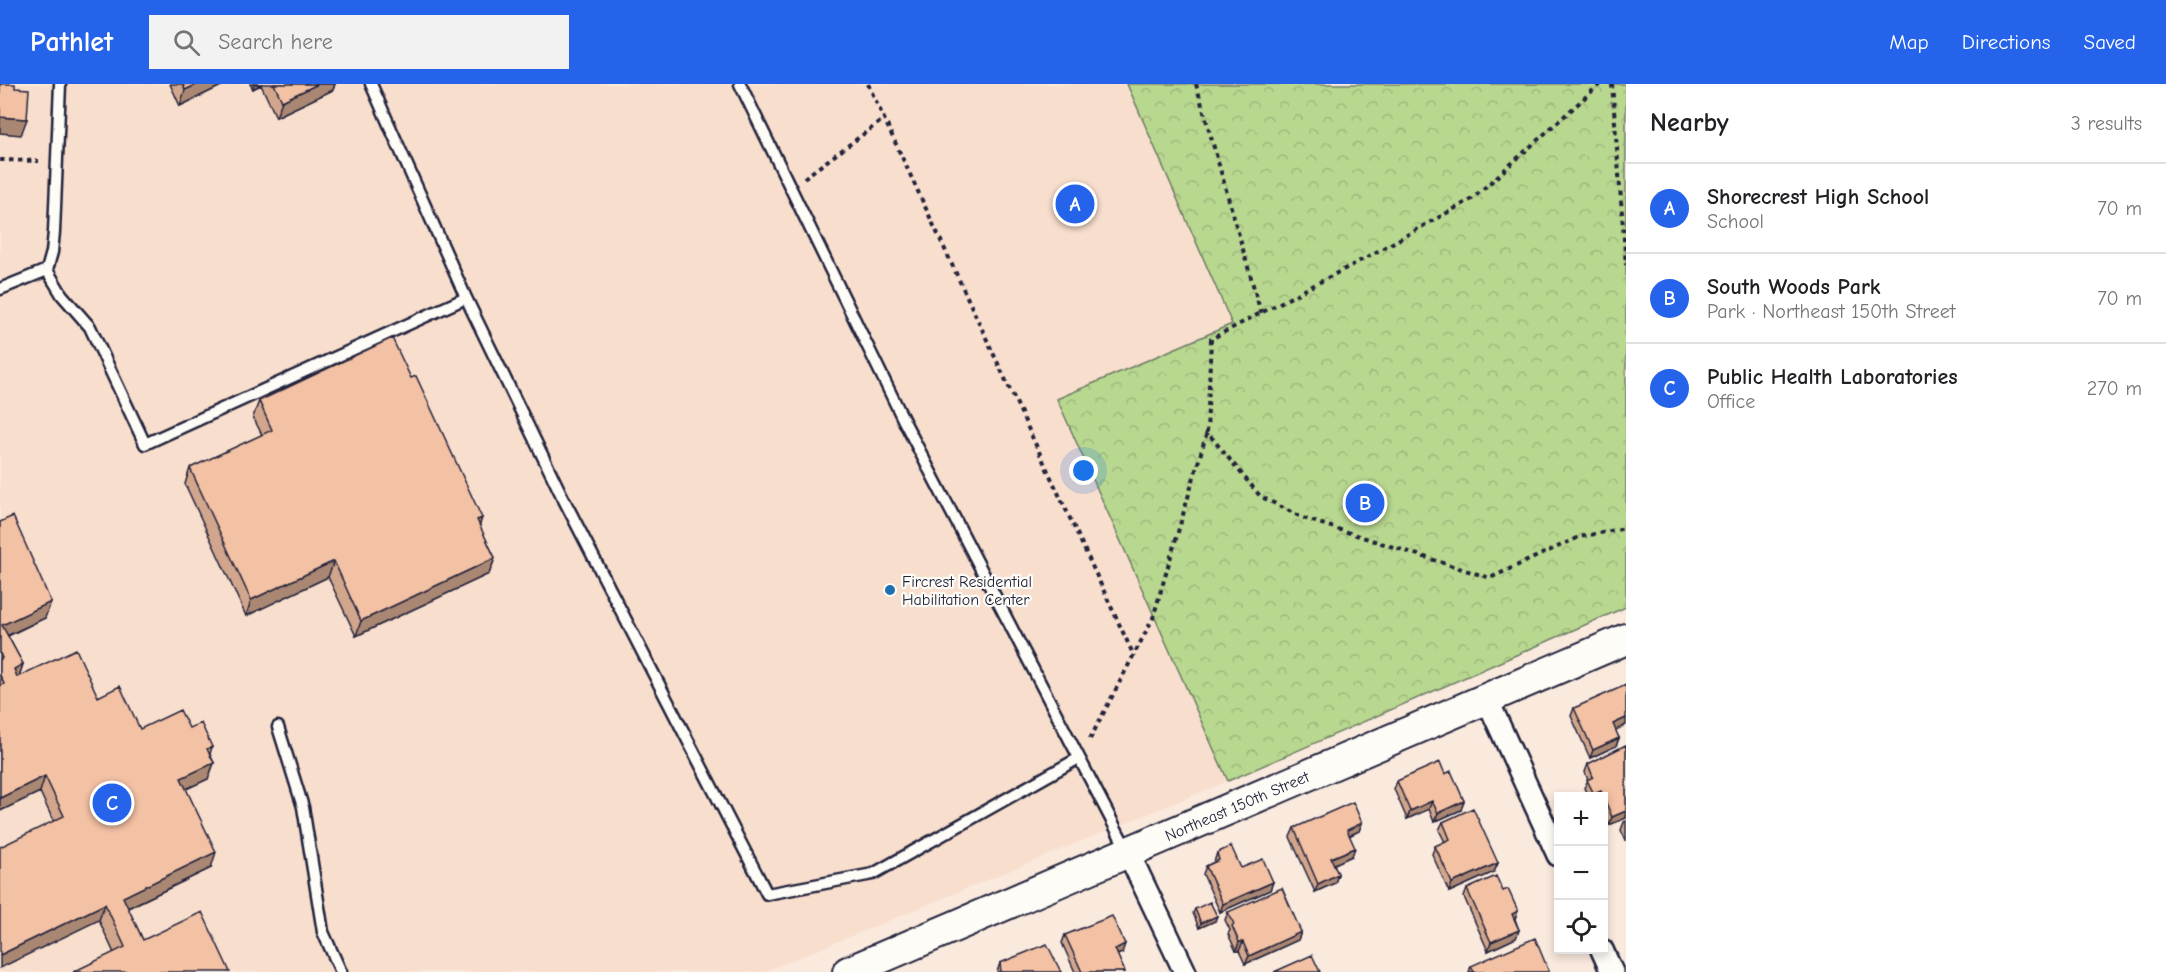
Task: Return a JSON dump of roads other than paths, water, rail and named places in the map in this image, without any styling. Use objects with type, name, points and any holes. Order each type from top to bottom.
[{"type":"street","name":"Northeast 150th Street","points":[[848,972],[1626,639]]},
{"type":"street","points":[[1487,699],[1554,846]]},
{"type":"street","points":[[1128,852],[1185,972]]},
{"type":"street","points":[[1604,954],[1612,972]]},
{"type":"lane","points":[[60,84],[54,232],[47,270],[62,295],[90,327],[145,444],[466,298]]},
{"type":"lane","points":[[371,84],[466,298],[562,496],[767,894],[873,874],[1080,759]]},
{"type":"lane","points":[[740,84],[904,421],[1128,852]]},
{"type":"lane","points":[[0,289],[47,270]]},
{"type":"lane","points":[[278,727],[303,807],[323,932],[341,972]]},
{"type":"place","name":"Shorecrest High School","points":[[1075,204]]},
{"type":"place","name":"South Woods Park","points":[[1365,503]]},
{"type":"place","name":"Fircrest Residential Habilitation Center","points":[[890,590]]},
{"type":"place","name":"Public Health Laboratories","points":[[112,803]]}]
